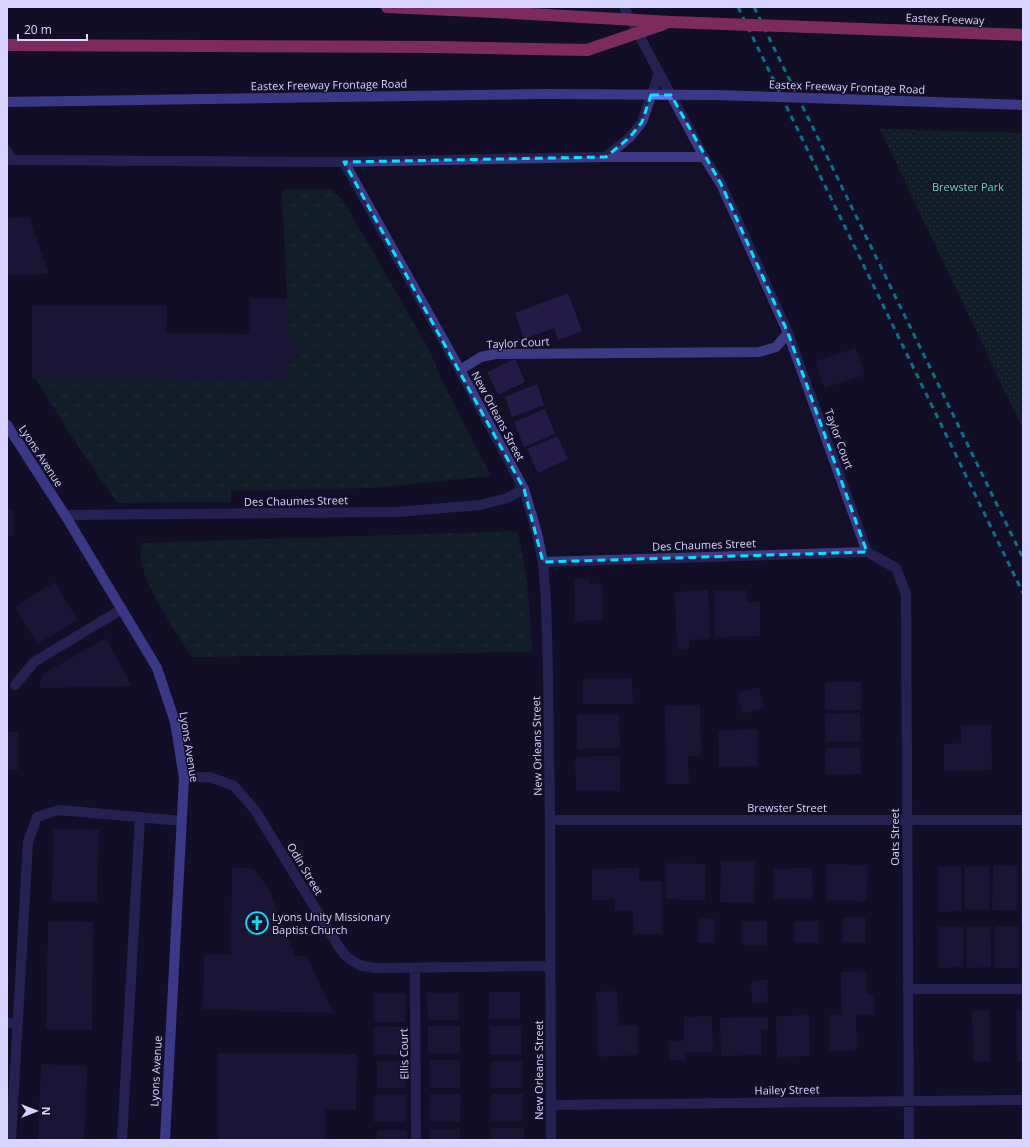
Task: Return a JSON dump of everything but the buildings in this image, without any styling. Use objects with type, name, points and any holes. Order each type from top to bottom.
[{"type":"highway","name":"Eastex Freeway","points":[[387,7],[671,22],[1023,35]]},
{"type":"highway","points":[[7,45],[436,47],[587,50],[671,22]]},
{"type":"main road","name":"Eastex Freeway Frontage Road","points":[[7,102],[545,94],[716,95],[1023,105]]},
{"type":"main road","name":"Lyons Avenue","points":[[7,425],[66,515],[157,668],[175,722],[184,778],[165,1140]]},
{"type":"street","points":[[7,151],[11,160],[344,162],[606,157],[704,157],[624,7]]},
{"type":"street","points":[[606,157],[630,137],[642,122],[659,73]]},
{"type":"street","name":"Taylor Court","points":[[704,157],[721,184],[788,333],[867,552]]},
{"type":"street","points":[[344,162],[460,370]]},
{"type":"street","name":"Taylor Court","points":[[460,370],[481,357],[495,354],[759,352],[776,347],[788,333]]},
{"type":"street","name":"New Orleans Street","points":[[460,370],[524,489],[537,533],[543,562],[546,601],[548,674],[551,1140]]},
{"type":"street","name":"Des Chaumes Street","points":[[66,515],[397,512],[480,505],[507,498],[524,489]]},
{"type":"street","name":"Des Chaumes Street","points":[[543,562],[867,552]]},
{"type":"street","name":"Oats Street","points":[[867,552],[896,568],[906,594],[909,1140]]},
{"type":"street","points":[[16,685],[34,662],[122,609]]},
{"type":"street","name":"Odin Street","points":[[184,778],[210,777],[234,786],[255,810],[338,947],[351,960],[362,966],[415,968],[550,966]]},
{"type":"street","points":[[11,1140],[12,1023],[28,842],[37,817],[59,810],[182,821]]},
{"type":"street","points":[[122,1140],[140,818]]},
{"type":"street","name":"Brewster Street","points":[[550,820],[1023,820]]},
{"type":"street","name":"Ellis Court","points":[[415,968],[416,1140]]},
{"type":"street","points":[[908,989],[1023,989]]},
{"type":"street","name":"Hailey Street","points":[[551,1105],[909,1100],[1023,1100]]},
{"type":"highlighted area","points":[[651,95],[671,95],[721,184],[788,333],[867,552],[543,562],[524,489],[344,162],[606,157],[630,137],[642,122]]},
{"type":"green space","name":"Brewster Park","points":[[880,129],[1023,133],[1023,429]]},
{"type":"green space","points":[[331,189],[343,200],[430,351],[443,383],[491,476],[372,488],[231,491],[231,502],[117,503],[35,378],[288,378],[288,360],[300,360],[300,341],[287,341],[287,299],[282,190]]},
{"type":"green space","points":[[517,531],[526,576],[532,652],[192,657],[157,601],[143,569],[140,555],[142,543]]},
{"type":"railway","points":[[738,7],[1023,593]]},
{"type":"railway","points":[[754,7],[1023,558]]},
{"type":"place","name":"Lyons Unity Missionary Baptist Church","points":[[257,923]]}]
